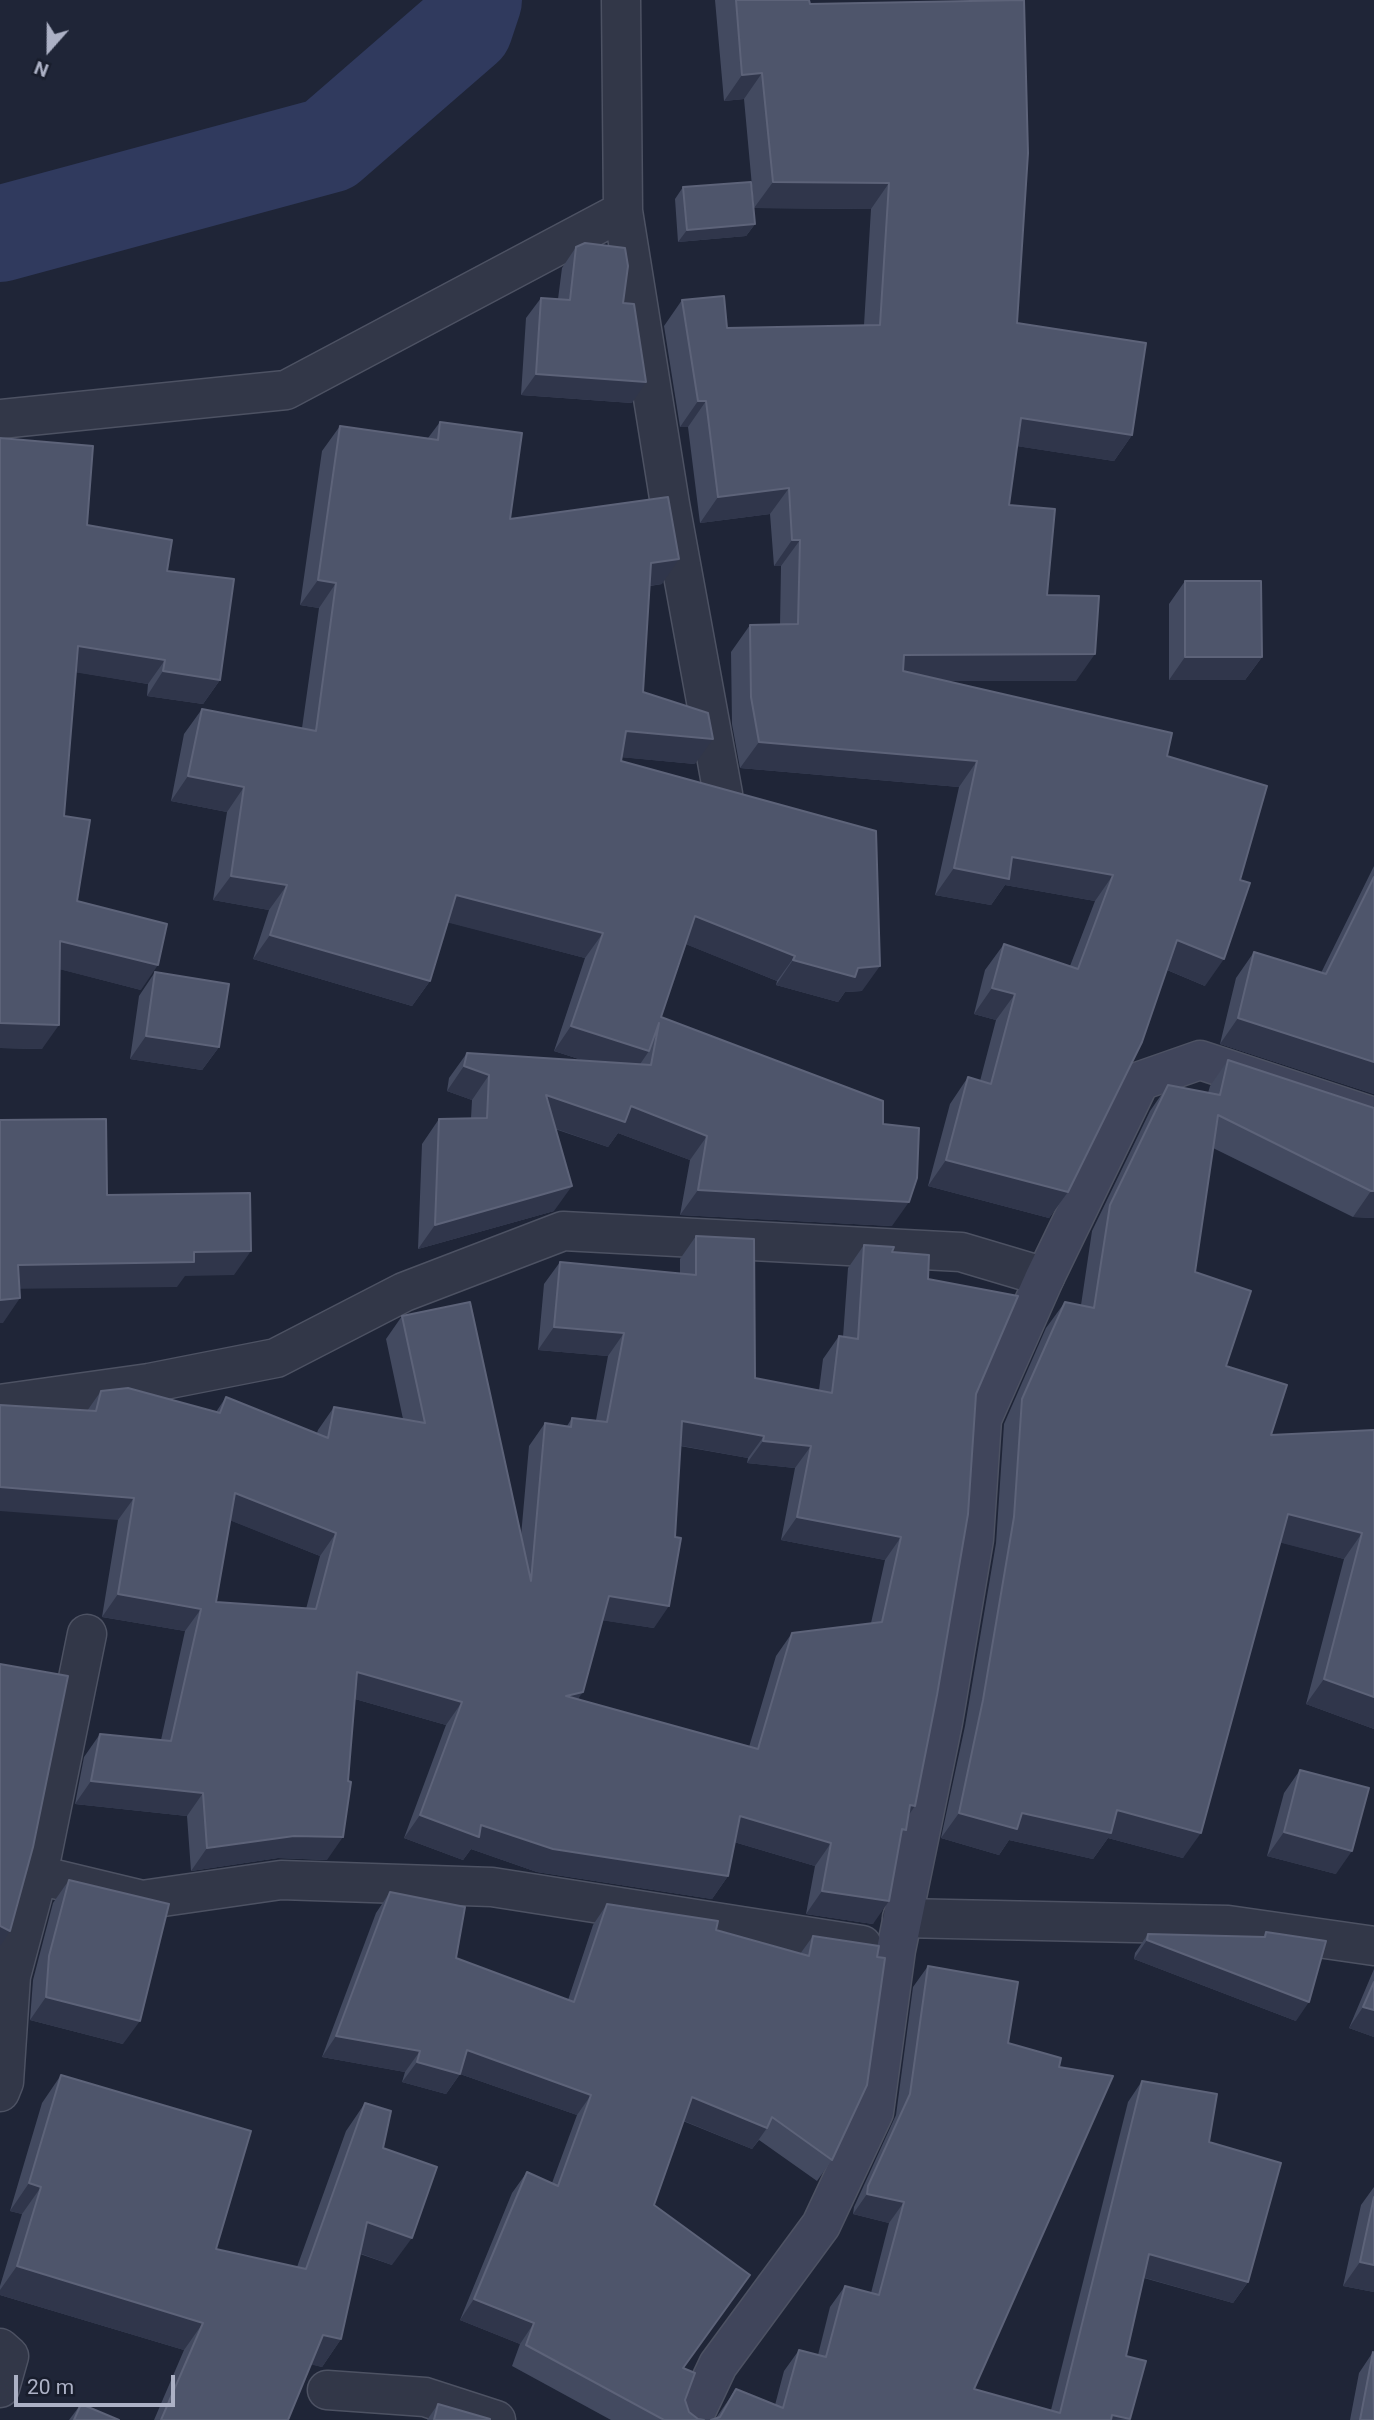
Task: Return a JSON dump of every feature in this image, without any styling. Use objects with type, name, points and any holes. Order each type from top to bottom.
[{"type":"street","points":[[621,0],[623,211],[670,504],[723,794]]},
{"type":"street","points":[[0,419],[286,390],[623,211]]},
{"type":"street","points":[[692,2420],[718,2365],[821,2225],[874,2112],[899,1934],[943,1722],[974,1539],[982,1419],[1045,1277],[1140,1081],[1200,1060],[1374,1117]]},
{"type":"street","points":[[0,1404],[149,1383],[276,1358],[404,1292],[563,1231],[961,1252],[1045,1277]]},
{"type":"street","points":[[0,2092],[4,2082],[11,1976],[38,1875],[87,1634]]},
{"type":"street","points":[[38,1875],[142,1900],[281,1880],[492,1887],[899,1934],[1228,1925],[1374,1946]]},
{"type":"street","points":[[0,2348],[9,2356],[0,2388]]},
{"type":"street","points":[[327,2390],[425,2397],[496,2420]]},
{"type":"building","points":[[736,0],[809,0],[810,4],[1024,0],[1028,153],[1017,323],[1146,343],[1132,435],[1021,418],[1009,505],[1055,509],[1047,595],[1099,596],[1095,654],[904,655],[903,671],[1172,733],[1167,756],[1267,786],[1240,880],[1250,883],[1224,959],[1177,940],[1142,1042],[1068,1192],[946,1160],[968,1077],[991,1084],[1015,994],[992,988],[1004,944],[1078,969],[1113,875],[1012,857],[1009,879],[954,868],[977,761],[759,742],[751,697],[750,625],[798,624],[800,540],[792,540],[789,488],[718,497],[706,401],[698,401],[682,300],[724,296],[727,328],[880,325],[889,183],[773,182],[762,73],[742,75]]},
{"type":"building","points":[[751,182],[755,224],[687,230],[683,187]]},
{"type":"building","points":[[585,243],[625,248],[628,266],[623,303],[634,304],[646,382],[536,374],[541,298],[570,300],[576,247]]},
{"type":"building","points":[[440,422],[522,433],[510,519],[668,497],[679,559],[651,563],[643,692],[708,713],[713,739],[626,731],[621,761],[876,831],[880,966],[858,968],[855,977],[793,960],[795,956],[695,916],[661,1017],[883,1101],[883,1124],[919,1128],[917,1178],[909,1202],[698,1190],[707,1136],[631,1106],[625,1122],[546,1095],[572,1186],[435,1225],[439,1119],[487,1118],[489,1075],[464,1066],[467,1053],[651,1065],[659,1023],[649,1051],[571,1026],[603,933],[456,895],[430,981],[270,935],[287,885],[231,876],[244,787],[188,776],[202,709],[316,731],[336,583],[318,580],[340,426],[438,440]]},
{"type":"building","points":[[0,438],[93,446],[87,525],[172,540],[167,571],[234,579],[220,680],[163,671],[165,660],[78,646],[64,816],[90,820],[77,901],[167,924],[158,965],[60,941],[59,1025],[0,1023]]},
{"type":"building","points":[[1185,581],[1261,581],[1262,657],[1185,657]]},
{"type":"building","points":[[1374,877],[1374,1062],[1238,1018],[1254,952],[1326,974]]},
{"type":"building","points":[[155,972],[229,984],[219,1047],[146,1036]]},
{"type":"building","points":[[1228,1060],[1374,1108],[1374,1191],[1218,1115],[1195,1272],[1251,1291],[1226,1366],[1287,1385],[1271,1435],[1374,1430],[1374,1697],[1324,1679],[1362,1533],[1288,1514],[1201,1833],[1117,1810],[1111,1833],[1022,1813],[1017,1829],[959,1813],[983,1700],[1014,1517],[1022,1399],[1065,1302],[1094,1308],[1110,1205],[1168,1085],[1220,1095]]},
{"type":"building","points":[[106,1119],[107,1195],[250,1193],[251,1251],[194,1252],[194,1262],[18,1265],[20,1298],[0,1300],[0,1120]]},
{"type":"building","points":[[696,1236],[754,1239],[755,1378],[832,1393],[839,1336],[858,1339],[864,1245],[894,1247],[892,1252],[929,1255],[928,1279],[1018,1296],[976,1394],[968,1514],[937,1695],[915,1806],[910,1805],[906,1830],[902,1829],[889,1901],[822,1891],[831,1843],[740,1816],[728,1876],[553,1849],[481,1825],[479,1837],[420,1815],[462,1702],[357,1672],[348,1781],[351,1782],[343,1837],[294,1836],[207,1848],[203,1793],[91,1781],[100,1734],[171,1741],[201,1609],[118,1594],[134,1498],[0,1487],[0,1405],[96,1411],[101,1391],[128,1388],[220,1413],[226,1397],[328,1438],[334,1407],[425,1423],[402,1316],[470,1302],[531,1581],[545,1423],[571,1427],[572,1418],[607,1422],[624,1333],[554,1327],[560,1262],[696,1275]],"holes":[[[682,1421],[764,1436],[763,1441],[811,1446],[797,1517],[901,1537],[882,1622],[792,1633],[758,1749],[566,1696],[583,1692],[609,1596],[669,1606],[681,1538],[675,1537]],[[235,1493],[336,1533],[316,1609],[216,1602]]]},
{"type":"building","points":[[0,1664],[68,1676],[33,1847],[10,1931],[0,1926]]},
{"type":"building","points":[[1300,1770],[1369,1788],[1352,1851],[1284,1832]]},
{"type":"building","points":[[69,1880],[169,1904],[140,2021],[46,1997],[49,1956]]},
{"type":"building","points":[[390,1892],[465,1907],[456,1958],[574,2002],[607,1904],[718,1921],[716,1930],[809,1956],[813,1936],[879,1946],[877,1957],[885,1958],[867,2085],[832,2160],[772,2117],[767,2128],[692,2097],[654,2205],[750,2275],[683,2368],[695,2373],[685,2400],[689,2412],[704,2420],[664,2420],[526,2345],[534,2323],[474,2299],[527,2172],[558,2186],[591,2095],[467,2050],[460,2074],[417,2062],[420,2051],[336,2036]]},
{"type":"building","points":[[1266,1932],[1326,1941],[1309,2002],[1147,1940],[1148,1934],[1265,1937]]},
{"type":"building","points":[[928,1966],[1018,1982],[1008,2043],[1061,2058],[1059,2067],[1113,2076],[974,2389],[1060,2413],[1142,2081],[1217,2094],[1209,2142],[1281,2163],[1248,2282],[1149,2254],[1126,2356],[1146,2361],[1130,2419],[1112,2415],[1111,2420],[711,2420],[720,2417],[736,2389],[783,2408],[799,2350],[826,2357],[845,2286],[879,2295],[904,2202],[867,2194],[868,2186],[910,2094]]},
{"type":"building","points":[[1374,1982],[1374,2010],[1363,2007]]},
{"type":"building","points":[[61,2075],[251,2131],[216,2249],[306,2269],[365,2103],[391,2111],[383,2148],[437,2167],[412,2238],[367,2222],[341,2339],[323,2335],[288,2420],[161,2420],[203,2323],[17,2266],[41,2187],[29,2183]]},
{"type":"building","points":[[1374,2197],[1374,2265],[1360,2262]]},
{"type":"building","points":[[1373,2352],[1374,2420],[1360,2420]]},
{"type":"building","points":[[81,2404],[119,2420],[74,2420]]},
{"type":"building","points":[[438,2404],[490,2419],[490,2420],[434,2420]]},
{"type":"waterway","points":[[0,234],[329,145],[465,27],[474,0]]}]
